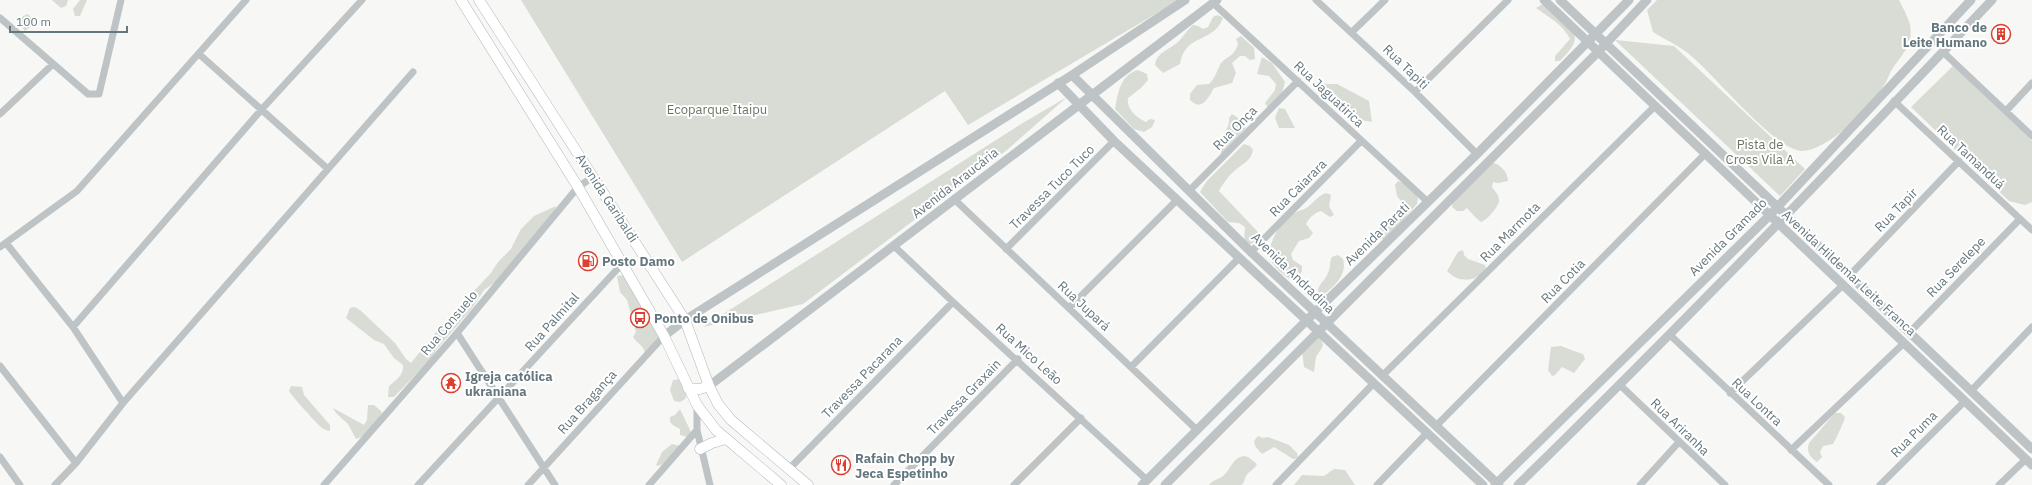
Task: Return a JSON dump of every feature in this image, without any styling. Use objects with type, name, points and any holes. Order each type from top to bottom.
[{"type":"main road","points":[[462,3],[475,0]]},
{"type":"main road","name":"Avenida Garibaldi","points":[[479,0],[685,320],[709,386],[718,404],[731,420],[808,485]]},
{"type":"main road","name":"Avenida Garibaldi","points":[[462,3],[578,187],[664,336],[697,405],[708,421],[726,439],[781,485]]},
{"type":"main road","points":[[688,388],[700,389],[709,386]]},
{"type":"main road","points":[[700,449],[712,443],[726,439]]},
{"type":"street","points":[[0,18],[88,94],[99,94],[121,0]]},
{"type":"street","points":[[123,403],[73,327],[3,245],[77,191],[246,0]]},
{"type":"street","points":[[73,327],[262,110],[362,0]]},
{"type":"street","name":"Avenida Araucária","points":[[664,336],[685,320],[1072,75],[1186,0]]},
{"type":"street","name":"Rua Tapiti","points":[[1316,0],[1415,92],[1477,154]]},
{"type":"street","points":[[1352,32],[1385,0]]},
{"type":"street","points":[[1415,92],[1508,0]]},
{"type":"street","name":"Avenida Hildemar Leite Franca","points":[[1544,0],[1769,216],[2029,462]]},
{"type":"street","name":"Avenida Hildemar Leite Franca","points":[[1560,0],[1607,43],[1777,208],[2032,449]]},
{"type":"street","name":"Avenida Parati","points":[[1145,483],[1306,320],[1477,154],[1629,0]]},
{"type":"street","name":"Avenida Parati","points":[[1165,485],[1326,322],[1607,43],[1647,0]]},
{"type":"street","name":"Avenida Gramado","points":[[1497,484],[1777,208],[1971,0]]},
{"type":"street","name":"Avenida Gramado","points":[[1518,485],[1620,386],[1787,216],[1894,101],[1992,0]]},
{"type":"street","name":"Avenida Araucária","points":[[709,386],[894,246],[954,198],[1215,1]]},
{"type":"street","name":"Rua Jaguatirica","points":[[1215,1],[1298,81],[1428,202]]},
{"type":"street","points":[[1943,52],[2032,136]]},
{"type":"street","points":[[199,54],[328,169]]},
{"type":"street","points":[[0,114],[53,64]]},
{"type":"street","points":[[55,485],[76,463],[123,403],[413,72]]},
{"type":"street","name":"Avenida Andradina","points":[[1072,75],[1251,252],[1437,425],[1497,484]]},
{"type":"street","name":"Rua Onça","points":[[1189,191],[1298,81]]},
{"type":"street","name":"Avenida Andradina","points":[[1058,83],[1114,141],[1482,485]]},
{"type":"street","points":[[2006,111],[2032,83]]},
{"type":"street","name":"Rua Tamanduá","points":[[1894,101],[2032,230]]},
{"type":"street","name":"Rua Marmota","points":[[1383,375],[1655,106]]},
{"type":"street","name":"Travessa Tuco Tuco","points":[[1006,249],[1114,141]]},
{"type":"street","name":"Rua Caiarara","points":[[1251,252],[1362,141]]},
{"type":"street","name":"Rua Cotia","points":[[1437,425],[1706,154]]},
{"type":"street","name":"Rua Tapir","points":[[1849,276],[1959,161]]},
{"type":"street","name":"Rua Consuelo","points":[[324,485],[457,333],[578,187],[593,177]]},
{"type":"street","name":"Rua Jupará","points":[[954,198],[1197,430]]},
{"type":"street","points":[[1069,308],[1177,200]]},
{"type":"street","name":"Rua Serelepe","points":[[1909,333],[2020,219]]},
{"type":"street","name":"Rua Mico Leão","points":[[894,246],[953,302],[1018,359],[1081,418],[1145,483]]},
{"type":"street","points":[[1131,367],[1239,258]]},
{"type":"street","name":"Rua Palmital","points":[[418,485],[622,264]]},
{"type":"street","points":[[1730,393],[1843,285]]},
{"type":"street","name":"Travessa Pacarana","points":[[789,470],[953,302]]},
{"type":"street","points":[[1972,391],[2032,327]]},
{"type":"street","points":[[457,333],[555,485]]},
{"type":"street","name":"Rua Lontra","points":[[1670,335],[1829,485]]},
{"type":"street","name":"Rua Bragança","points":[[528,485],[664,336]]},
{"type":"street","points":[[1792,450],[1904,343]]},
{"type":"street","name":"Travessa Graxain","points":[[894,485],[1018,359]]},
{"type":"street","points":[[0,366],[76,463]]},
{"type":"street","points":[[1276,485],[1373,384]]},
{"type":"street","name":"Rua Ariranha","points":[[1620,386],[1725,485]]},
{"type":"street","name":"Rua Puma","points":[[1880,485],[1965,401]]},
{"type":"street","points":[[697,405],[697,430],[700,449],[710,485]]},
{"type":"street","points":[[1014,485],[1081,418]]},
{"type":"street","points":[[649,485],[697,430]]},
{"type":"street","points":[[1376,485],[1427,433]]},
{"type":"street","points":[[1640,485],[1679,442]]},
{"type":"street","points":[[0,457],[20,485]]},
{"type":"street","points":[[1999,485],[2029,462]]},
{"type":"green space","points":[[52,0],[68,0],[66,6],[61,8]]},
{"type":"green space","points":[[80,0],[87,0],[80,16],[75,16],[73,9]]},
{"type":"green space","name":"Ecoparque Itaipu","points":[[521,0],[1179,0],[968,125],[945,91],[682,262]]},
{"type":"green space","points":[[1657,0],[1899,0],[1907,16],[1911,32],[1908,45],[1882,88],[1867,108],[1846,128],[1822,145],[1801,151],[1789,147],[1775,138],[1689,54],[1653,32],[1647,10]]},
{"type":"green space","points":[[1541,5],[1547,5],[1574,34],[1575,38],[1573,45],[1569,52],[1560,61],[1555,61],[1555,56],[1570,39],[1560,25],[1536,8]]},
{"type":"green space","points":[[28,14],[35,23],[25,31],[18,23],[23,16]]},
{"type":"green space","points":[[1218,15],[1223,18],[1218,26],[1213,32],[1187,47],[1180,64],[1163,73],[1155,65],[1158,57],[1178,42],[1193,25],[1203,29],[1208,27],[1213,17]]},
{"type":"green space","points":[[1241,36],[1254,48],[1255,59],[1250,60],[1245,56],[1240,56],[1232,63],[1236,73],[1232,83],[1214,88],[1201,104],[1198,105],[1194,103],[1190,100],[1190,94],[1197,85],[1209,84],[1211,82],[1222,62],[1236,49],[1238,44],[1236,39]]},
{"type":"green space","name":"Pista de Cross Vila A","points":[[1615,40],[1674,46],[1805,169],[1780,196]]},
{"type":"green space","points":[[1262,57],[1272,63],[1285,82],[1282,93],[1268,108],[1265,103],[1275,90],[1276,84],[1269,76],[1257,74]]},
{"type":"green space","points":[[1953,66],[2032,141],[2032,202],[2025,205],[2009,201],[1911,107]]},
{"type":"green space","points":[[1138,70],[1147,74],[1148,80],[1141,88],[1128,98],[1128,102],[1132,112],[1139,118],[1146,122],[1150,119],[1155,120],[1152,127],[1144,132],[1134,129],[1115,109],[1121,85],[1127,76]]},
{"type":"green space","points":[[1312,81],[1337,84],[1369,101],[1372,122],[1356,119],[1345,114],[1335,103],[1318,92]]},
{"type":"green space","points":[[1067,97],[1007,150],[803,304],[703,327],[1021,124]]},
{"type":"green space","points":[[1279,108],[1285,109],[1295,128],[1279,128],[1275,118]]},
{"type":"green space","points":[[1232,114],[1246,123],[1246,128],[1222,154],[1219,149],[1220,140],[1227,128],[1229,118]]},
{"type":"green space","points":[[1244,144],[1250,146],[1253,150],[1250,158],[1230,175],[1219,191],[1257,231],[1259,236],[1256,241],[1249,245],[1244,243],[1245,227],[1239,223],[1228,222],[1200,192],[1206,182]]},
{"type":"green space","points":[[1491,162],[1503,169],[1507,175],[1508,181],[1498,183],[1493,182],[1492,187],[1498,196],[1499,202],[1492,214],[1481,222],[1467,208],[1463,211],[1457,211],[1452,207],[1453,201]]},
{"type":"green space","points":[[1398,181],[1407,186],[1414,193],[1418,198],[1417,204],[1386,240],[1376,238],[1382,222],[1388,222],[1404,205],[1397,196],[1395,185]]},
{"type":"green space","points":[[1326,193],[1331,195],[1329,206],[1334,215],[1330,217],[1321,211],[1314,214],[1307,222],[1306,224],[1313,233],[1309,238],[1299,241],[1291,254],[1293,260],[1302,266],[1302,271],[1297,280],[1292,281],[1279,271],[1270,260],[1273,240],[1280,227],[1289,217],[1307,207]]},
{"type":"green space","points":[[556,206],[553,215],[497,281],[484,290],[473,307],[437,349],[430,360],[394,397],[388,397],[389,386],[401,374],[403,365],[394,358],[384,344],[374,340],[346,318],[350,308],[355,307],[360,310],[395,343],[406,359],[411,363],[440,327],[491,273],[498,262],[511,249],[521,229],[534,216]]},
{"type":"green space","points":[[1463,250],[1464,255],[1468,259],[1485,265],[1486,269],[1482,274],[1467,280],[1456,278],[1447,271],[1458,252]]},
{"type":"green space","points":[[1338,255],[1343,259],[1344,265],[1341,277],[1333,287],[1318,299],[1318,290],[1328,273],[1331,259],[1332,257]]},
{"type":"green space","points":[[623,275],[628,277],[659,337],[645,353],[643,348],[633,337],[636,332],[627,300],[620,292],[617,276]]},
{"type":"green space","points":[[1318,337],[1322,341],[1323,346],[1316,357],[1314,372],[1304,367],[1302,351]]},
{"type":"green space","points":[[1561,346],[1583,354],[1585,359],[1574,373],[1562,367],[1555,375],[1552,376],[1548,370],[1551,347]]},
{"type":"green space","points":[[681,379],[687,394],[685,399],[680,402],[674,401],[670,390],[673,380]]},
{"type":"green space","points":[[291,386],[302,387],[304,395],[330,425],[330,431],[325,430],[314,421],[289,391]]},
{"type":"green space","points":[[368,405],[374,405],[382,412],[368,432],[356,439],[348,424],[336,413],[333,408],[364,425],[367,420]]},
{"type":"green space","points":[[680,409],[691,432],[691,435],[687,437],[680,435],[680,429],[674,426],[670,421],[670,417],[675,415]]},
{"type":"green space","points":[[1835,413],[1841,413],[1845,417],[1833,444],[1823,446],[1820,452],[1822,457],[1817,462],[1809,454],[1809,443]]},
{"type":"green space","points":[[1258,436],[1263,438],[1268,437],[1289,445],[1297,453],[1298,458],[1293,459],[1274,447],[1262,454],[1255,446],[1254,441]]},
{"type":"green space","points":[[672,444],[680,446],[663,464],[658,466],[656,465],[662,452]]},
{"type":"green space","points":[[1243,456],[1248,457],[1257,464],[1247,474],[1241,485],[1209,485],[1223,476],[1234,461]]},
{"type":"green space","points":[[1334,469],[1345,470],[1355,485],[1294,485],[1302,475],[1324,476]]},
{"type":"place","name":"Banco de Leite Humano","points":[[2001,34]]},
{"type":"place","name":"Posto Damo","points":[[588,261]]},
{"type":"place","name":"Ponto de Onibus","points":[[640,318]]},
{"type":"place","name":"Igreja católica ukraniana","points":[[451,383]]},
{"type":"place","name":"Rafain Chopp by Jeca Espetinho","points":[[841,465]]}]
